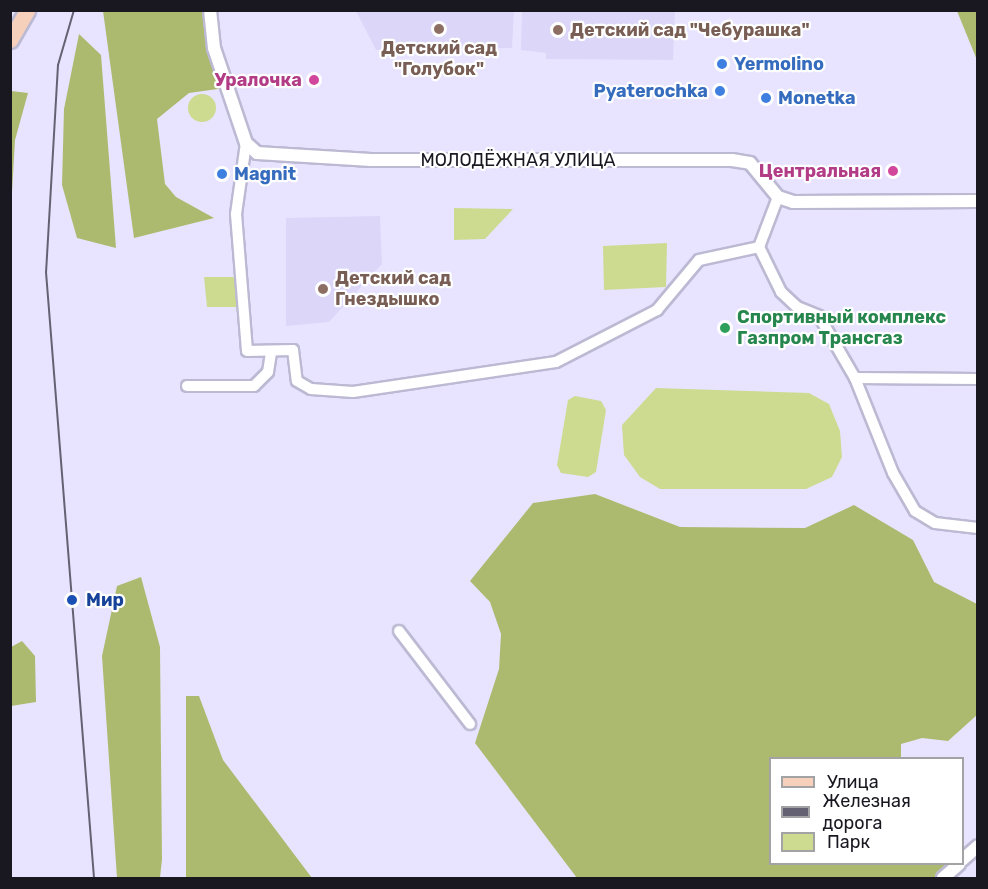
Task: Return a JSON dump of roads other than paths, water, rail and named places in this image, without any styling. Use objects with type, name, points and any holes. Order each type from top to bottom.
[{"type":"main road","points":[[10,40],[27,10]]},
{"type":"street","points":[[210,10],[214,48],[246,142],[236,214],[247,351],[271,353],[293,350],[297,381],[311,389],[353,392],[556,362],[657,310],[699,260],[759,247]]},
{"type":"street","name":"МОЛОДЁЖНАЯ УЛИЦА","points":[[246,142],[257,153],[291,158],[732,160],[762,171],[778,197]]},
{"type":"street","points":[[978,201],[793,202],[778,197],[759,247],[782,292],[797,307],[819,316],[855,378],[892,473],[915,511],[935,522],[978,528]]},
{"type":"street","points":[[187,386],[254,386],[268,372],[271,353]]},
{"type":"street","points":[[855,378],[978,379]]},
{"type":"street","points":[[399,632],[470,723]]},
{"type":"street","points":[[964,859],[978,846]]},
{"type":"street","points":[[943,879],[957,865]]},
{"type":"railway","points":[[74,10],[58,65],[46,272],[94,878]]},
{"type":"place","name":"Детский сад \"Голубок\"","points":[[439,29]]},
{"type":"place","name":"Детский сад \"Чебурашка\"","points":[[558,30]]},
{"type":"place","name":"Yermolino","points":[[722,64]]},
{"type":"place","name":"Уралочка","points":[[314,80]]},
{"type":"place","name":"Pyaterochka","points":[[720,91]]},
{"type":"place","name":"Monetka","points":[[766,98]]},
{"type":"place","name":"Центральная","points":[[893,171]]},
{"type":"place","name":"Magnit","points":[[222,174]]},
{"type":"place","name":"Детский сад Гнездышко","points":[[323,289]]},
{"type":"place","name":"Спортивный комплекс Газпром Трансгаз","points":[[725,328]]},
{"type":"place","name":"Мир","points":[[72,600]]}]
